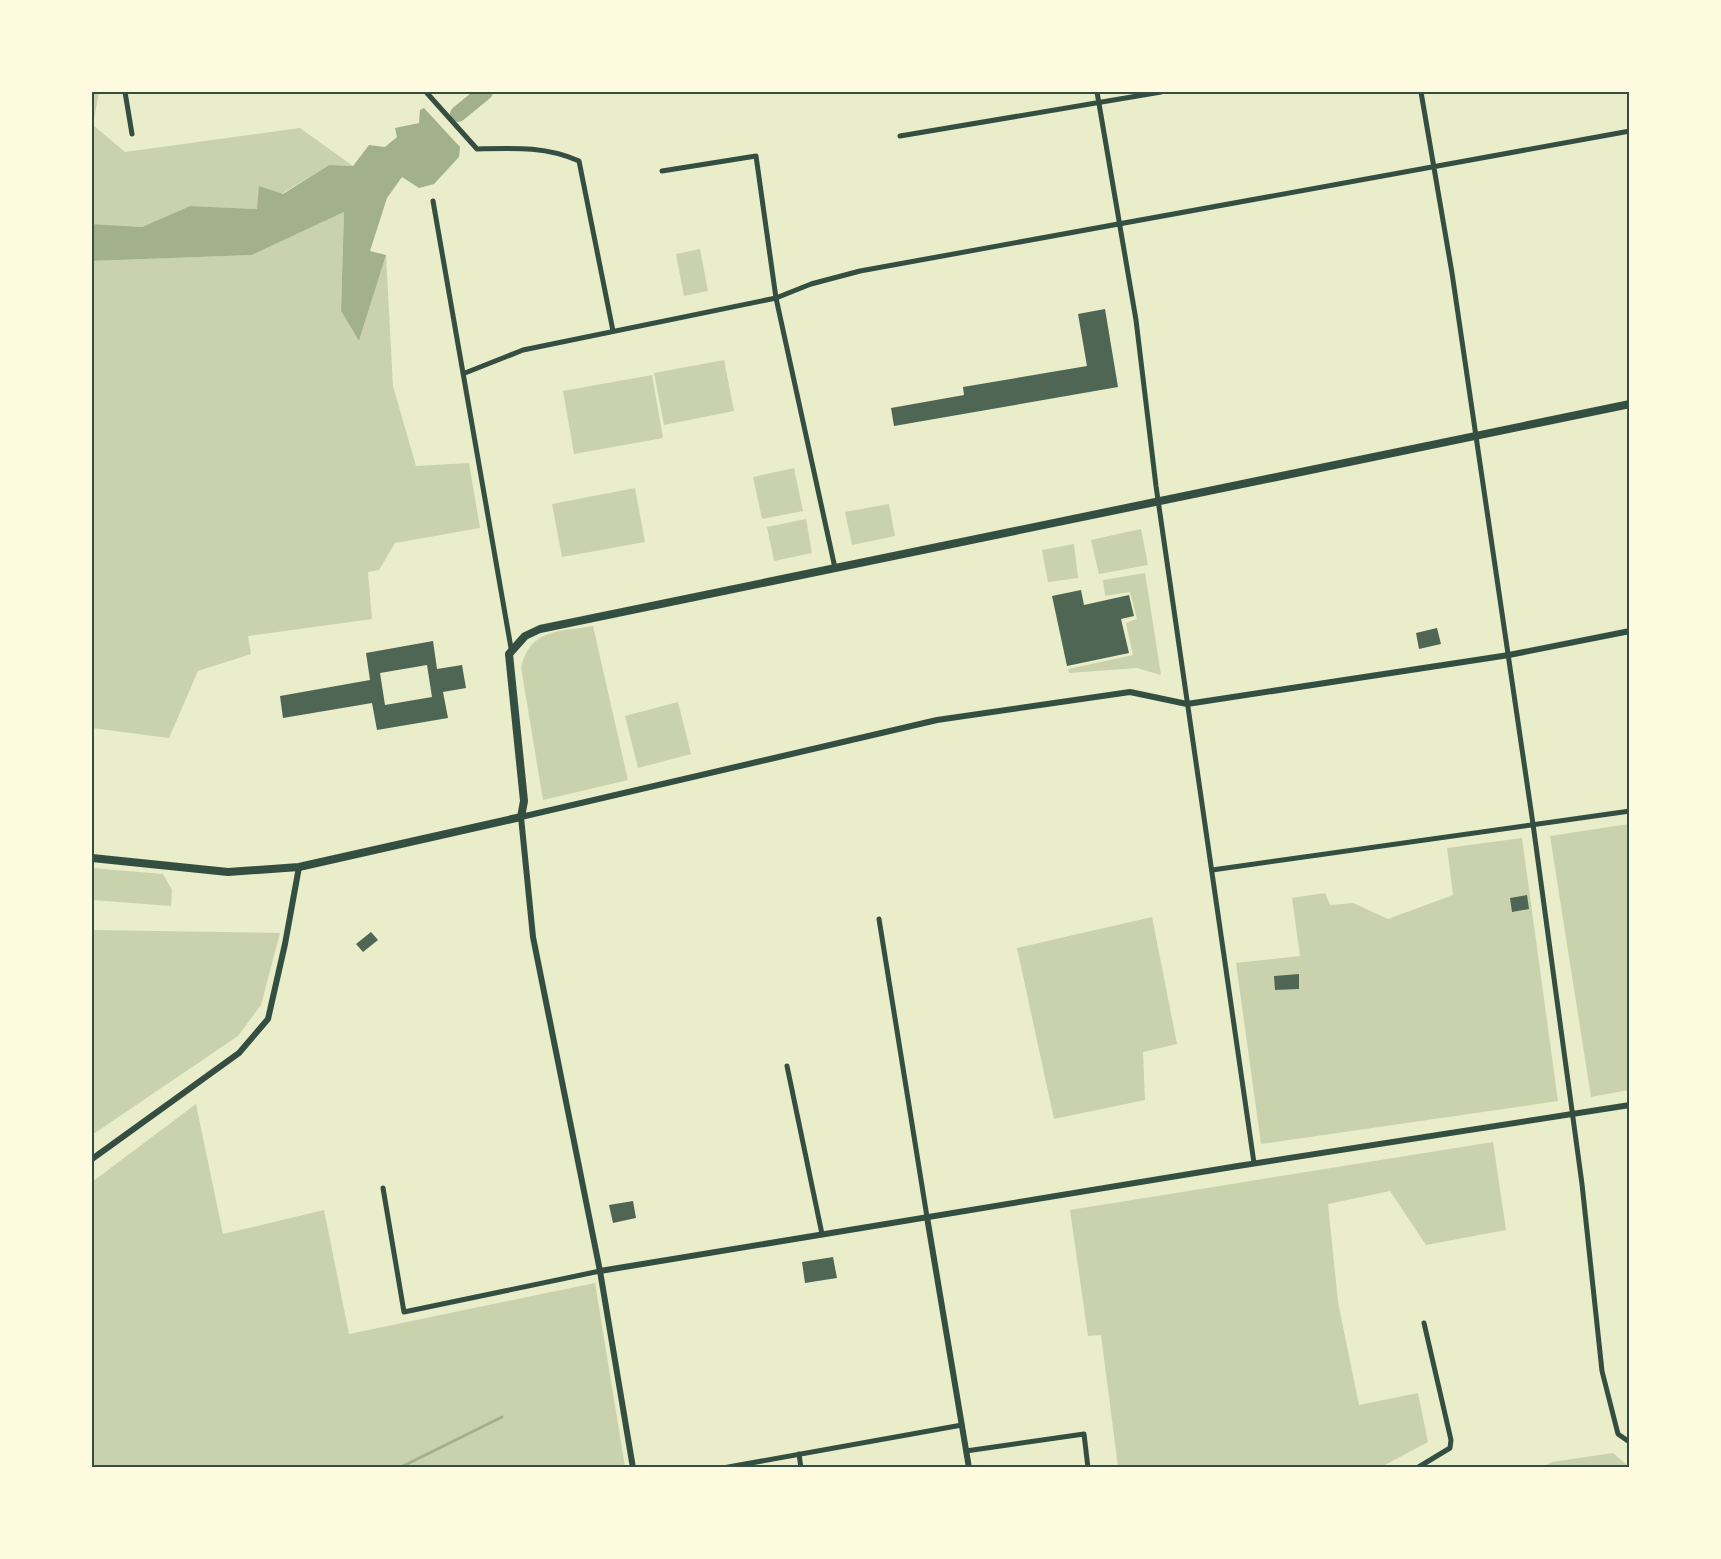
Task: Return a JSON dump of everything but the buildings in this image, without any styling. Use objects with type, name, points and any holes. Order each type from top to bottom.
[{"type":"main road","points":[[92,858],[228,872],[299,867],[521,817],[524,801],[509,654],[511,648],[525,636],[540,629],[1629,404]]},
{"type":"street","points":[[125,92],[132,134]]},
{"type":"street","points":[[426,92],[477,149],[532,148],[561,153],[579,160],[613,331]]},
{"type":"street","points":[[1097,92],[1121,224],[1158,502],[1254,1163]]},
{"type":"street","points":[[900,136],[1099,100],[1161,92]]},
{"type":"street","points":[[1421,92],[1435,166],[1533,824],[1573,1115],[1602,1371],[1618,1434],[1628,1441]]},
{"type":"street","points":[[465,373],[523,350],[776,298],[812,284],[860,271],[1629,131]]},
{"type":"street","points":[[663,171],[756,156],[776,298],[835,568]]},
{"type":"street","points":[[433,201],[465,373],[511,648]]},
{"type":"street","points":[[633,1467],[600,1271],[533,937],[521,817],[937,720],[1130,692],[1187,704],[1509,655],[1629,631]]},
{"type":"street","points":[[1212,870],[1629,811]]},
{"type":"street","points":[[92,1159],[239,1053],[268,1019],[299,867]]},
{"type":"street","points":[[879,919],[969,1467]]},
{"type":"street","points":[[787,1066],[822,1234]]},
{"type":"street","points":[[383,1188],[404,1312],[600,1271],[1254,1163],[1629,1105]]},
{"type":"street","points":[[1417,1467],[1450,1448],[1451,1440],[1424,1323]]},
{"type":"street","points":[[723,1467],[962,1425]]},
{"type":"street","points":[[966,1451],[1084,1434],[1088,1467]]},
{"type":"street","points":[[799,1454],[801,1467]]},
{"type":"shaded area","points":[[92,92],[99,92],[93,125],[125,152],[300,128],[353,166],[329,165],[257,209],[190,206],[142,227],[92,224]]},
{"type":"shaded area","points":[[424,108],[460,147],[459,157],[434,184],[419,188],[402,177],[387,198],[370,251],[386,255],[359,341],[341,311],[344,212],[252,255],[92,261],[92,224],[142,227],[190,206],[257,209],[259,186],[283,194],[329,165],[353,166],[369,145],[385,147],[397,137],[395,128],[419,123],[420,110]]},
{"type":"shaded area","points":[[344,212],[341,311],[359,341],[386,255],[393,386],[416,466],[469,463],[480,528],[395,543],[379,570],[368,572],[372,619],[248,636],[251,654],[198,671],[169,738],[92,728],[92,261],[252,255]]},
{"type":"shaded area","points":[[700,249],[708,291],[684,296],[676,254]]},
{"type":"shaded area","points":[[724,360],[734,411],[664,425],[654,373]]},
{"type":"shaded area","points":[[652,375],[663,438],[574,454],[563,391]]},
{"type":"shaded area","points":[[794,468],[803,511],[762,519],[753,477]]},
{"type":"shaded area","points":[[635,488],[645,542],[562,557],[552,504]]},
{"type":"shaded area","points":[[889,504],[895,536],[852,545],[845,512]]},
{"type":"shaded area","points":[[806,519],[812,553],[774,561],[767,527]]},
{"type":"shaded area","points":[[1141,529],[1148,565],[1099,574],[1091,540]]},
{"type":"shaded area","points":[[1074,544],[1078,578],[1048,582],[1042,550]]},
{"type":"shaded area","points":[[1145,573],[1161,675],[1137,668],[1069,673],[1068,669],[1133,655],[1126,623],[1137,619],[1130,592],[1105,596],[1103,580]]},
{"type":"shaded area","points":[[593,626],[628,780],[543,800],[521,667],[526,654],[539,638],[558,631]]},
{"type":"shaded area","points":[[678,702],[691,754],[638,768],[625,716]]},
{"type":"shaded area","points":[[1629,824],[1629,1090],[1591,1097],[1550,836]]},
{"type":"shaded area","points":[[1522,838],[1558,1101],[1261,1144],[1236,963],[1300,956],[1292,898],[1325,893],[1330,905],[1353,903],[1388,919],[1453,895],[1447,848]]},
{"type":"shaded area","points":[[92,868],[163,874],[172,890],[171,906],[92,900]]},
{"type":"shaded area","points":[[1152,917],[1177,1044],[1143,1052],[1145,1100],[1054,1119],[1017,948]]},
{"type":"shaded area","points":[[92,930],[280,933],[261,1005],[238,1036],[92,1135]]},
{"type":"shaded area","points":[[196,1104],[223,1234],[324,1210],[349,1334],[595,1283],[625,1467],[92,1467],[92,1182]]},
{"type":"shaded area","points":[[1493,1142],[1506,1230],[1426,1245],[1390,1191],[1328,1204],[1338,1302],[1359,1405],[1418,1393],[1428,1442],[1381,1467],[1118,1467],[1101,1335],[1088,1336],[1070,1210]]},
{"type":"shaded area","points":[[1613,1453],[1629,1467],[1543,1467],[1552,1462]]},
{"type":"waterway","points":[[458,114],[485,92]]},
{"type":"waterway","points":[[399,1468],[502,1417]]}]
